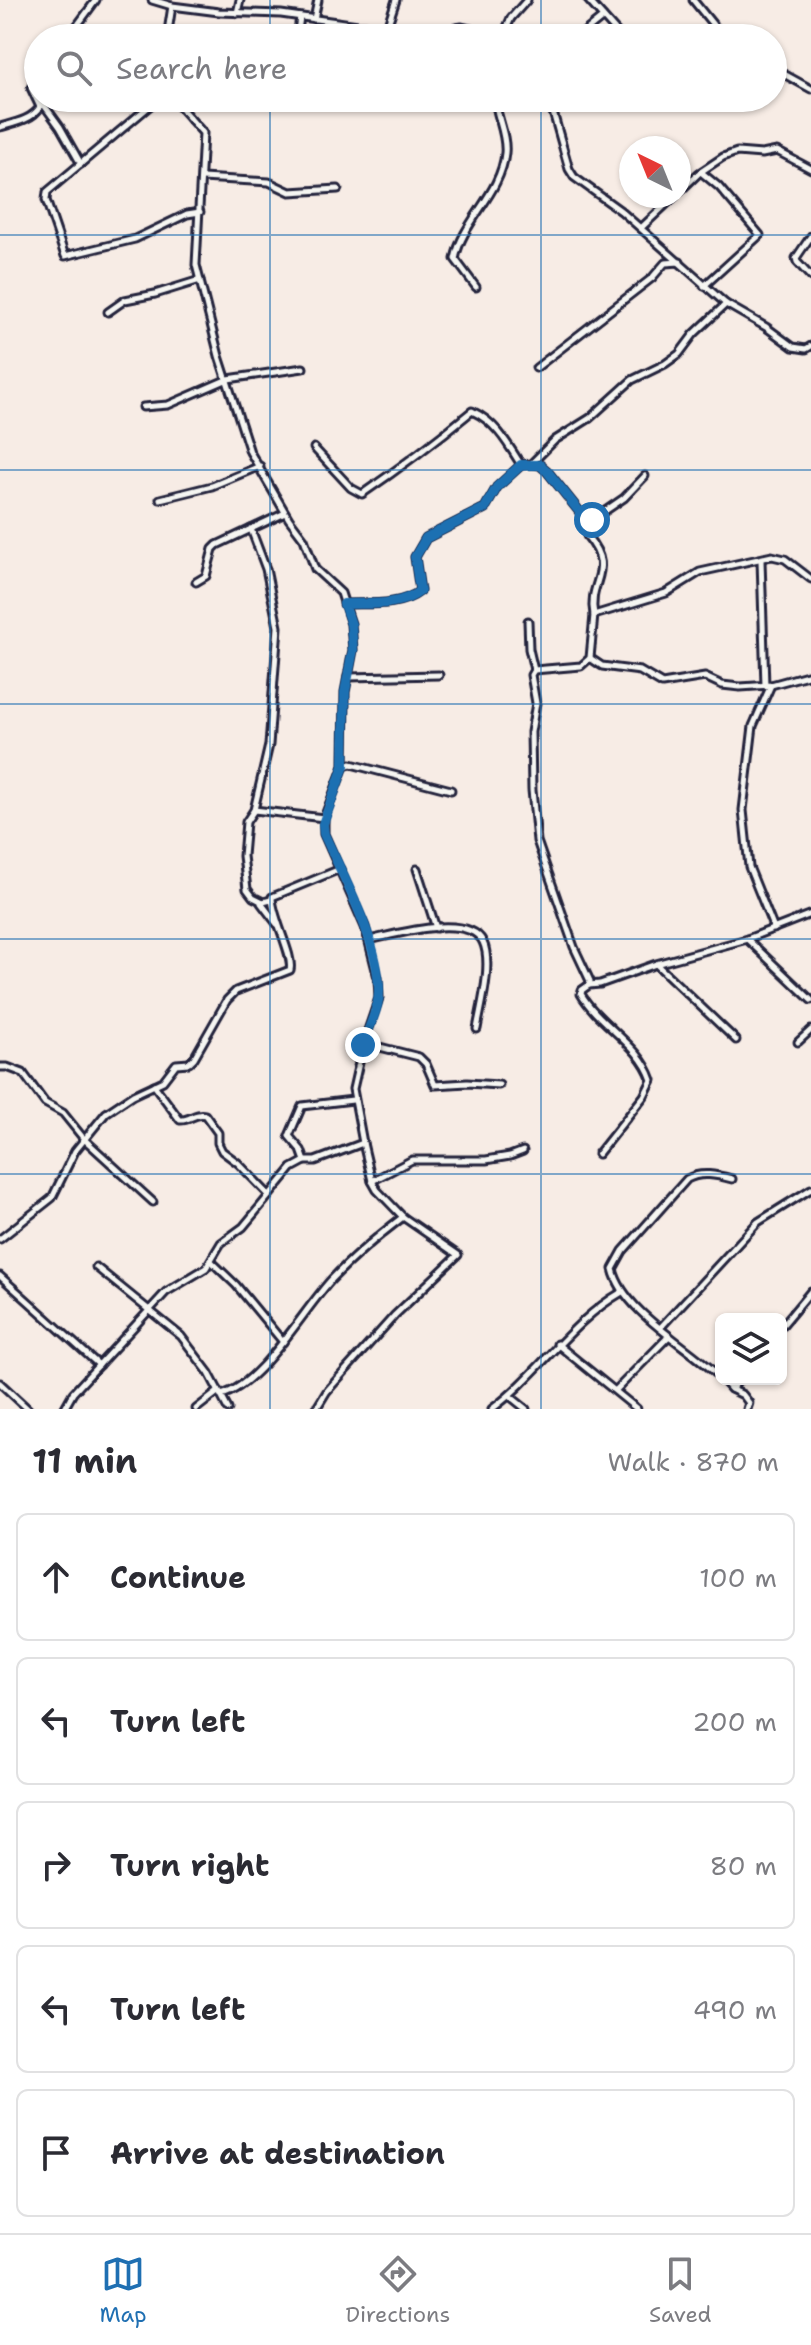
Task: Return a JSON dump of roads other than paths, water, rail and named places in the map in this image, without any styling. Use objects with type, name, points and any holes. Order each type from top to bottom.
[{"type":"street","points":[[80,24],[96,0]]},
{"type":"street","points":[[237,13],[240,0]]},
{"type":"street","points":[[314,19],[318,0]]},
{"type":"street","points":[[388,24],[396,0]]},
{"type":"street","points":[[508,24],[527,0]]},
{"type":"street","points":[[588,0],[609,24]]},
{"type":"street","points":[[693,0],[712,24]]},
{"type":"street","points":[[156,1],[172,6],[360,24]]},
{"type":"street","points":[[169,24],[172,6]]},
{"type":"street","points":[[299,24],[300,17]]},
{"type":"street","points":[[594,24],[603,17]]},
{"type":"street","points":[[787,76],[811,89]]},
{"type":"street","points":[[0,127],[38,112]]},
{"type":"street","points":[[49,112],[81,164]]},
{"type":"street","points":[[142,112],[49,188],[46,200],[65,256],[135,239],[187,214],[200,212]]},
{"type":"street","points":[[184,112],[203,133],[196,254],[200,280],[219,356],[248,447],[285,513],[304,539],[315,569],[337,588],[351,624],[353,650],[348,677],[344,766],[324,818],[324,834],[369,940],[379,992],[354,1077],[353,1100],[372,1181],[403,1217],[458,1255],[395,1315],[327,1391],[316,1409]]},
{"type":"street","points":[[476,287],[455,259],[467,228],[498,180],[505,152],[498,112]]},
{"type":"street","points":[[553,112],[572,174],[641,228],[726,304],[793,347],[806,349],[811,346]]},
{"type":"street","points":[[691,181],[718,159],[737,152],[762,154],[777,151],[811,169]]},
{"type":"street","points":[[701,172],[719,187],[760,235],[704,286]]},
{"type":"street","points":[[202,178],[269,182],[290,192],[338,189]]},
{"type":"street","points":[[641,228],[662,208]]},
{"type":"street","points":[[811,236],[796,258],[811,277]]},
{"type":"street","points":[[536,368],[652,278],[665,263],[681,262]]},
{"type":"street","points":[[108,312],[125,300],[200,280]]},
{"type":"street","points":[[531,464],[555,440],[590,418],[618,391],[679,354],[694,334],[726,304]]},
{"type":"street","points":[[143,407],[168,405],[228,379],[303,368]]},
{"type":"street","points":[[314,448],[351,488],[362,494],[430,447],[472,411],[490,422],[509,443],[521,465]]},
{"type":"street","points":[[344,604],[389,603],[420,591],[415,557],[426,538],[485,508],[497,487],[521,465],[540,465],[583,516],[592,520]]},
{"type":"street","points":[[160,499],[212,486],[260,466]]},
{"type":"street","points":[[534,670],[581,666],[590,658],[593,596],[601,564],[598,551],[587,536],[592,520],[624,498],[645,476]]},
{"type":"street","points":[[196,582],[206,576],[213,549],[217,545],[285,513]]},
{"type":"street","points":[[251,529],[273,595],[278,627],[269,745],[254,810],[246,822],[243,856],[247,889],[278,926]]},
{"type":"street","points":[[594,615],[666,593],[700,572],[772,556],[785,559],[811,579]]},
{"type":"street","points":[[761,560],[768,685],[753,726],[743,810],[749,867],[774,929]]},
{"type":"street","points":[[528,621],[536,703],[531,732],[537,841],[589,985]]},
{"type":"street","points":[[590,658],[602,666],[640,671],[662,684],[705,677],[722,685],[740,687],[768,685],[811,674]]},
{"type":"street","points":[[348,677],[439,675]]},
{"type":"street","points":[[344,766],[351,764],[451,790]]},
{"type":"street","points":[[254,810],[324,818]]},
{"type":"street","points":[[271,900],[276,894],[340,869]]},
{"type":"street","points":[[417,869],[436,928]]},
{"type":"street","points":[[257,900],[271,900]]},
{"type":"street","points":[[0,1239],[52,1198],[67,1164],[84,1139],[114,1107],[167,1078],[176,1064],[189,1063],[194,1058],[227,1000],[236,991],[290,970],[292,963],[271,900]]},
{"type":"street","points":[[598,1154],[644,1096],[652,1080],[623,1039],[582,997],[582,990],[656,964],[747,939],[811,914]]},
{"type":"street","points":[[369,940],[436,928],[465,928],[479,937],[484,944],[486,979],[477,1029]]},
{"type":"street","points":[[747,939],[811,1000]]},
{"type":"street","points":[[656,964],[736,1040]]},
{"type":"street","points":[[798,1042],[811,1030]]},
{"type":"street","points":[[364,1043],[419,1057],[426,1064],[435,1085],[499,1085]]},
{"type":"street","points":[[0,1067],[23,1073],[45,1103],[63,1113],[84,1139],[153,1202]]},
{"type":"street","points":[[154,1084],[180,1120],[205,1115],[218,1133],[222,1151],[268,1194]]},
{"type":"street","points":[[305,1161],[301,1150],[289,1136],[302,1106],[353,1100]]},
{"type":"street","points":[[64,1409],[73,1393],[166,1292],[212,1262],[216,1249],[243,1227],[292,1168],[363,1143]]},
{"type":"street","points":[[372,1181],[412,1160],[486,1160],[523,1151]]},
{"type":"street","points":[[715,1372],[669,1336],[622,1292],[614,1263],[687,1179],[694,1175],[717,1175],[732,1179]]},
{"type":"street","points":[[660,1328],[758,1222],[811,1189]]},
{"type":"street","points":[[196,1409],[220,1393],[235,1391],[283,1342],[332,1280],[374,1239],[403,1217]]},
{"type":"street","points":[[212,1262],[236,1285],[283,1342]]},
{"type":"street","points":[[96,1267],[181,1336],[209,1373],[228,1409]]},
{"type":"street","points":[[0,1276],[99,1365]]},
{"type":"street","points":[[787,1320],[811,1291]]},
{"type":"street","points":[[492,1409],[511,1397],[557,1344],[591,1312],[622,1292]]},
{"type":"street","points":[[616,1390],[669,1336]]},
{"type":"street","points":[[557,1344],[637,1409]]},
{"type":"street","points":[[0,1383],[28,1409]]},
{"type":"street","points":[[728,1385],[746,1398],[749,1403],[747,1409]]},
{"type":"street","points":[[731,1389],[735,1385]]},
{"type":"street","points":[[511,1397],[526,1409]]}]
